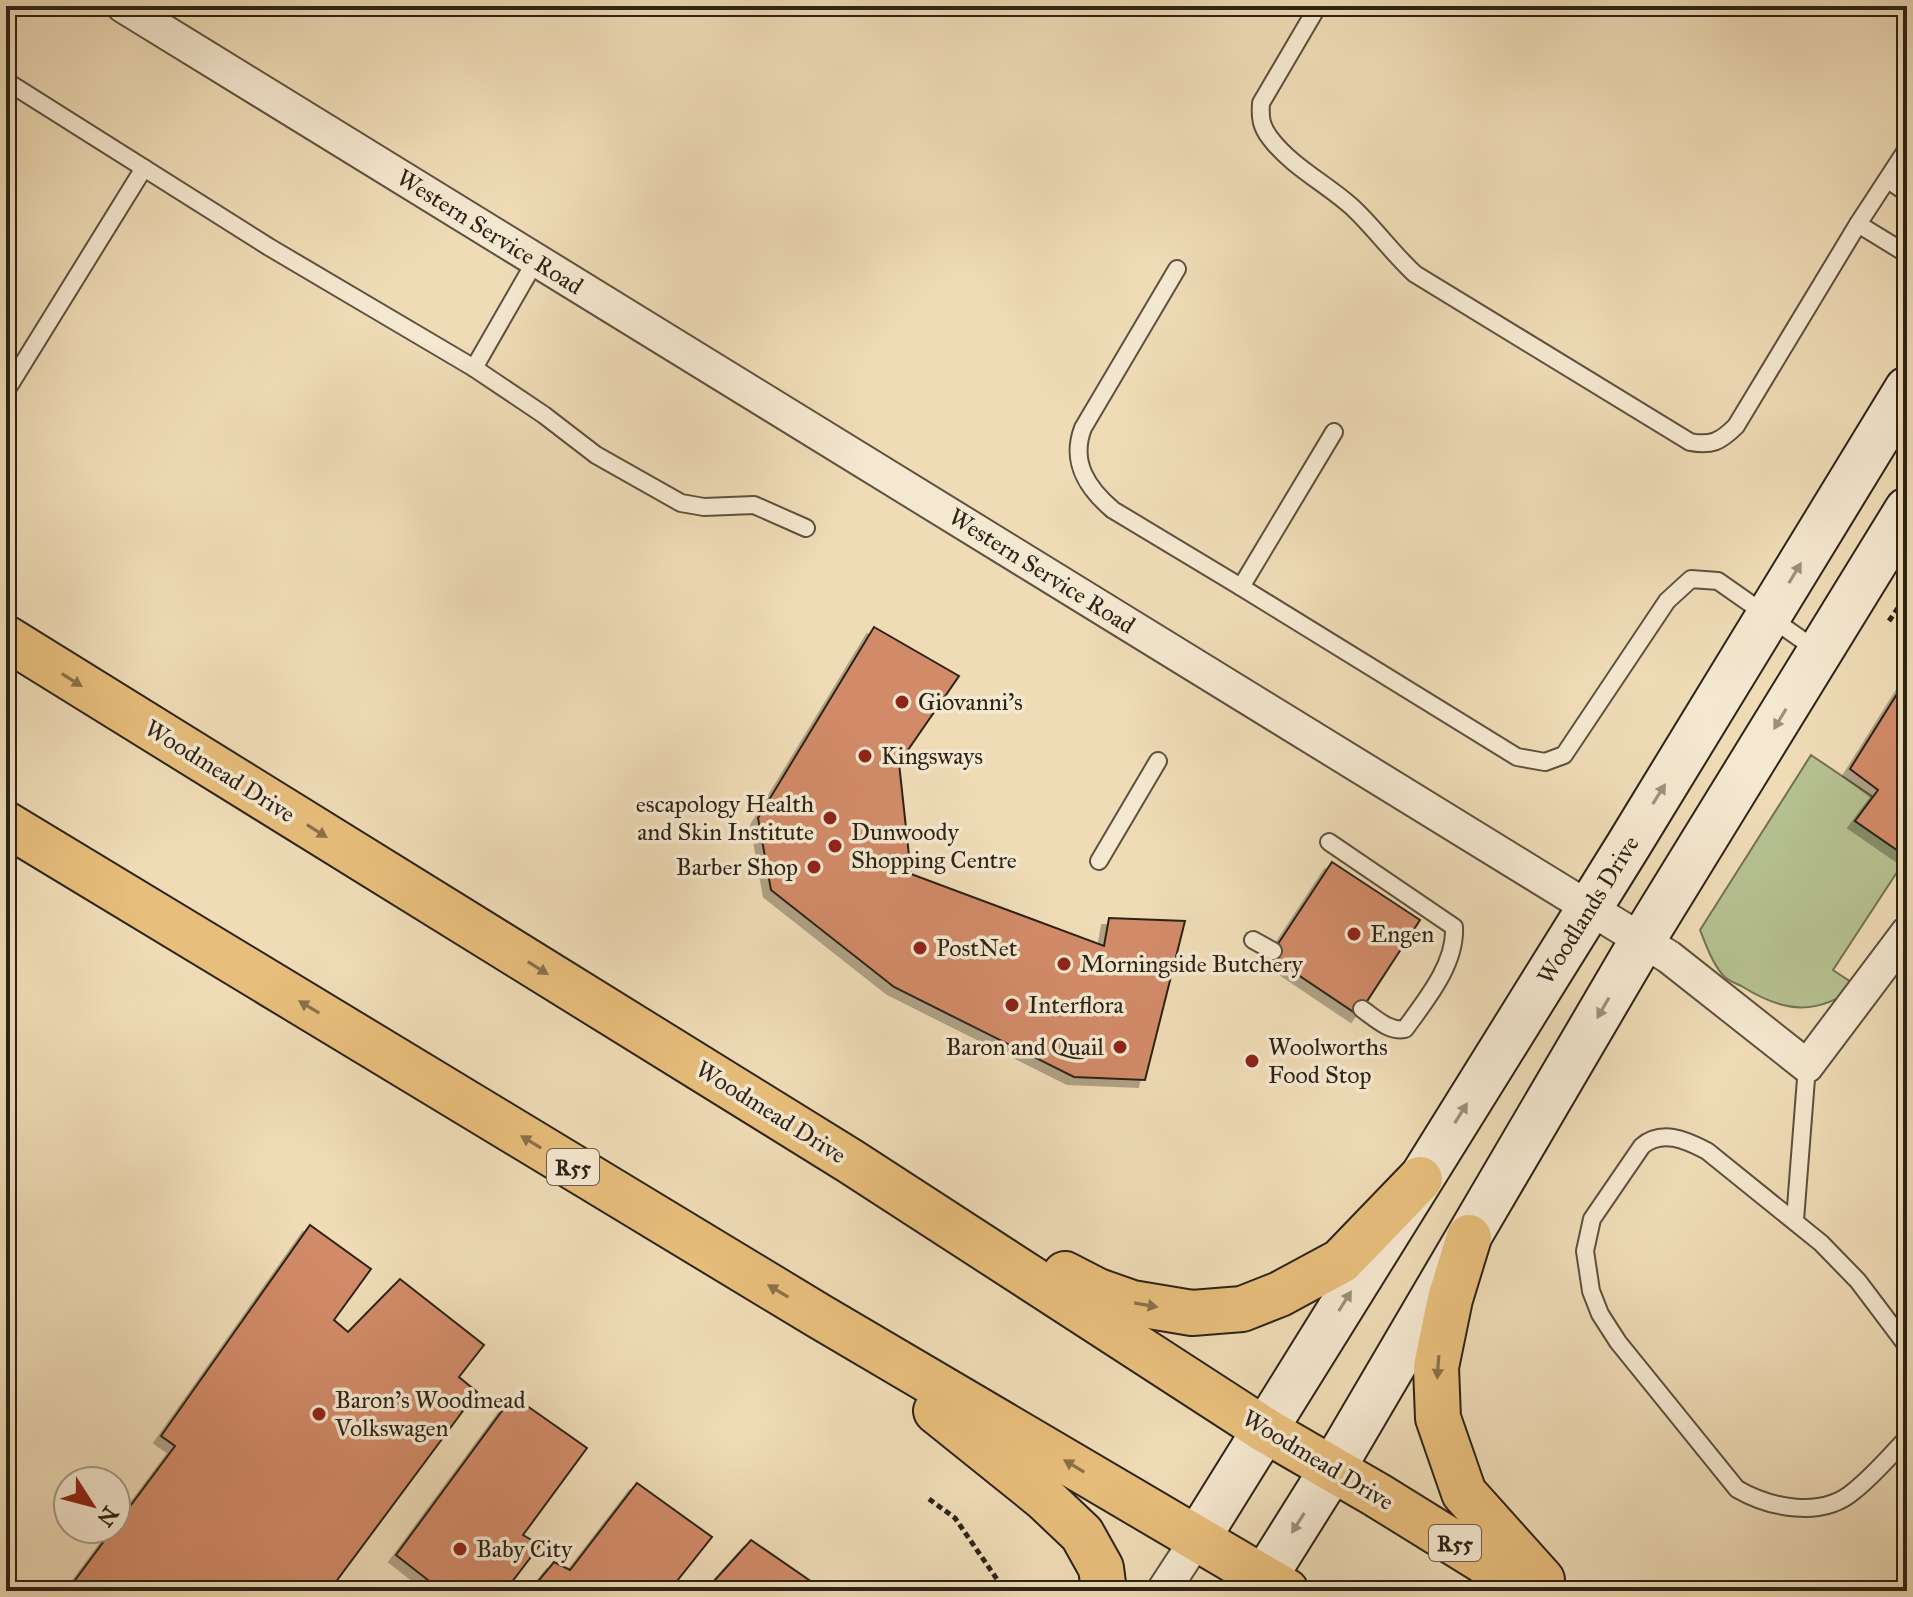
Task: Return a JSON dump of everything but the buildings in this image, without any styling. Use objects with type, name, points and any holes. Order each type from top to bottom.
[{"type":"main road","name":"Woodlands Drive","points":[[1197,1539],[1907,389]]},
{"type":"main road","points":[[1269,1587],[1333,1468],[1642,941],[1907,510]]},
{"type":"main road","name":"Woodmead Drive","points":[[6,638],[850,1161],[1265,1430],[1333,1468],[1532,1591]]},
{"type":"main road","name":"R55","points":[[6,824],[819,1316],[1197,1539],[1269,1587]]},
{"type":"main road","points":[[850,1161],[1098,1291],[1132,1303],[1192,1313],[1242,1309],[1280,1294],[1341,1261],[1420,1179]]},
{"type":"main road","points":[[1469,1237],[1450,1299],[1436,1367],[1438,1418],[1464,1493],[1552,1591]]},
{"type":"main road","points":[[819,1316],[1062,1514],[1082,1534],[1101,1568],[1104,1591]]},
{"type":"street","name":"Western Service Road","points":[[123,6],[1684,967],[1807,1066]]},
{"type":"street","points":[[1807,1066],[1907,933]]},
{"type":"street","points":[[1163,1591],[1197,1539]]},
{"type":"lane","points":[[1318,6],[1261,103],[1260,121],[1281,150],[1350,205],[1415,274],[1690,442],[1706,445],[1718,442],[1736,426],[1907,149]]},
{"type":"lane","points":[[6,81],[269,247],[474,368],[596,455],[681,503],[704,507],[754,505],[806,528]]},
{"type":"lane","points":[[6,391],[144,168]]},
{"type":"lane","points":[[1888,180],[1907,193]]},
{"type":"lane","points":[[1858,224],[1907,254]]},
{"type":"lane","points":[[474,368],[536,260]]},
{"type":"lane","points":[[1177,269],[1078,441],[1078,462],[1096,496],[1113,510],[1517,757],[1545,762],[1557,759],[1569,748],[1667,601],[1683,584],[1699,578],[1718,581],[1821,652]]},
{"type":"lane","points":[[1241,587],[1334,432]]},
{"type":"lane","points":[[1099,861],[1158,761]]},
{"type":"lane","points":[[1329,842],[1454,927],[1450,957],[1405,1029],[1385,1025],[1362,1009]]},
{"type":"lane","points":[[1253,940],[1273,951]]},
{"type":"lane","points":[[1795,1220],[1807,1066]]},
{"type":"lane","points":[[1907,1346],[1858,1281],[1795,1220],[1707,1151],[1677,1139],[1656,1137],[1642,1146],[1592,1219],[1586,1235],[1585,1251],[1591,1291],[1600,1314],[1618,1342],[1737,1489],[1756,1500],[1782,1507],[1805,1508],[1840,1501],[1853,1493],[1907,1438]]},
{"type":"path","points":[[929,1499],[955,1518],[1005,1591]]},
{"type":"green space","points":[[1811,755],[1873,797],[1855,821],[1904,855],[1907,851],[1907,857],[1833,970],[1857,986],[1828,1002],[1801,1008],[1758,996],[1726,978],[1712,959],[1700,930]]},
{"type":"place","name":"Giovanni's","points":[[902,702]]},
{"type":"place","name":"Kingsways","points":[[865,756]]},
{"type":"place","name":"escapology Health and Skin Institute","points":[[830,818]]},
{"type":"place","name":"Dunwoody Shopping Centre","points":[[835,846]]},
{"type":"place","name":"Barber Shop","points":[[814,867]]},
{"type":"place","name":"Engen","points":[[1354,934]]},
{"type":"place","name":"PostNet","points":[[920,948]]},
{"type":"place","name":"Morningside Butchery","points":[[1064,964]]},
{"type":"place","name":"Interflora","points":[[1012,1005]]},
{"type":"place","name":"Baron and Quail","points":[[1120,1047]]},
{"type":"place","name":"Woolworths Food Stop","points":[[1252,1061]]},
{"type":"place","name":"Baron's Woodmead Volkswagen","points":[[319,1414]]},
{"type":"place","name":"Baby City","points":[[460,1549]]}]
